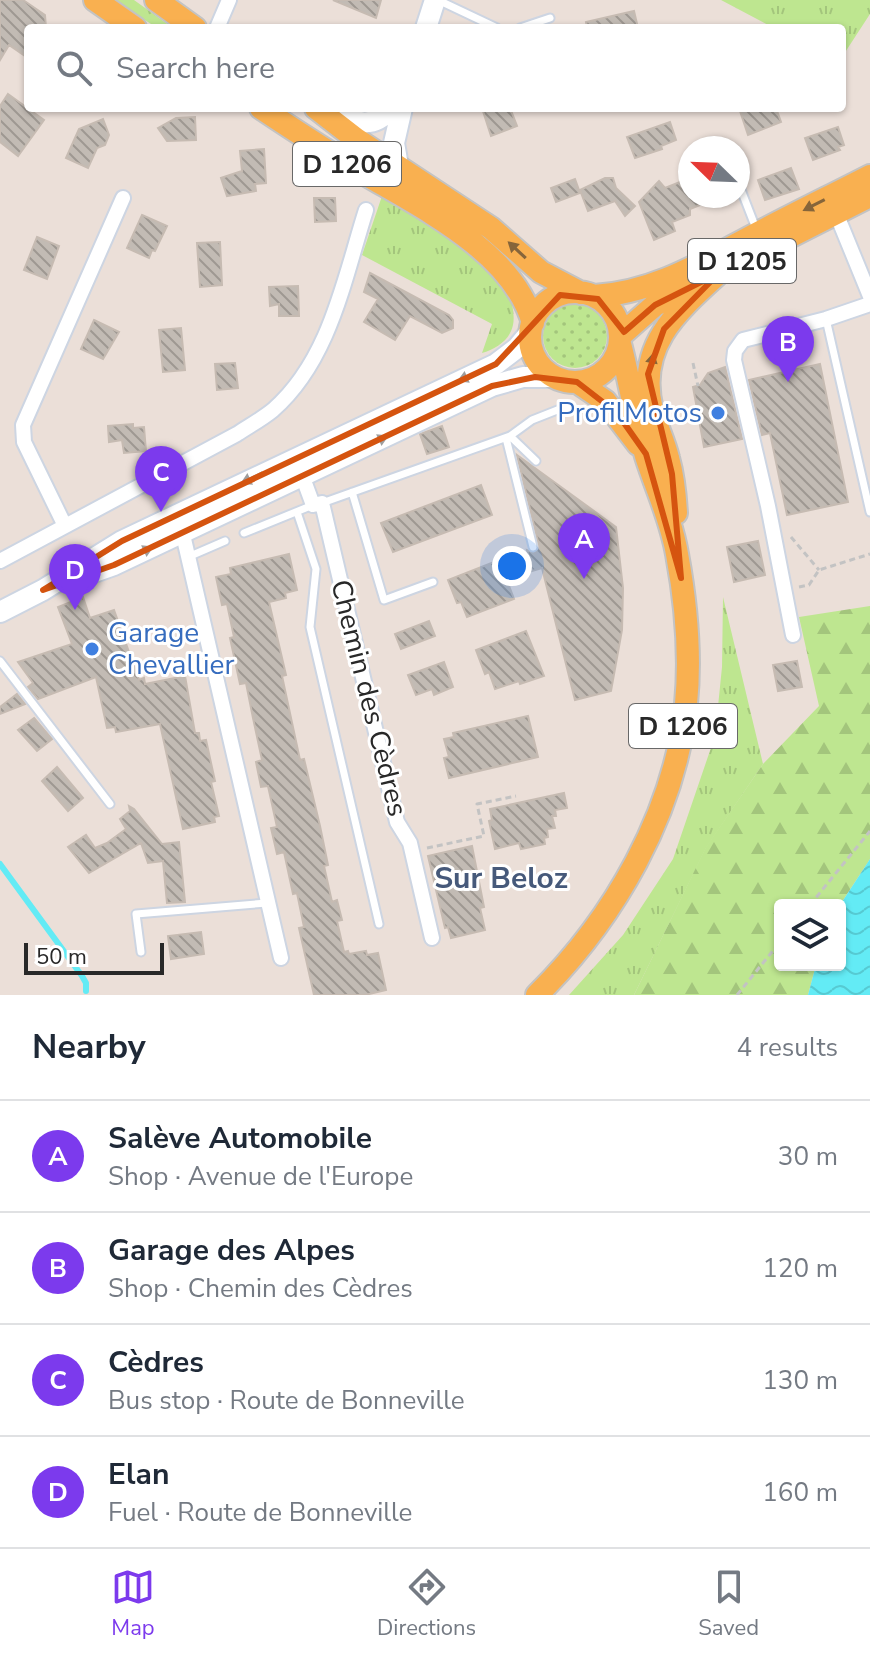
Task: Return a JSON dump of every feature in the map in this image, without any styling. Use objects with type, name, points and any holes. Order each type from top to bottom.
[{"type":"main road","points":[[95,0],[129,24]]},
{"type":"main road","points":[[156,0],[189,24]]},
{"type":"main road","points":[[427,24],[436,0]]},
{"type":"main road","name":"D 1206","points":[[267,112],[436,216],[474,244],[516,286],[527,303],[532,327]]},
{"type":"main road","name":"D 1206","points":[[322,112],[502,236],[541,272],[588,294]]},
{"type":"main road","points":[[333,112],[364,124],[378,121],[387,112]]},
{"type":"main road","points":[[398,166],[394,143],[401,112]]},
{"type":"main road","name":"D 1205","points":[[588,294],[617,295],[655,284],[698,266],[870,176]]},
{"type":"main road","name":"D 1205","points":[[620,340],[655,305],[870,196]]},
{"type":"main road","points":[[681,578],[672,474],[652,410],[648,374],[653,352],[664,329],[719,273]]},
{"type":"main road","points":[[0,612],[43,590],[114,565],[180,523],[298,467],[496,364],[517,348],[542,308],[552,299],[568,293],[588,294],[613,312],[620,340],[616,356],[595,377],[523,377],[492,386],[298,467]]},
{"type":"main road","points":[[532,327],[531,343],[538,361],[566,379]]},
{"type":"main road","name":"D 1206","points":[[537,995],[578,951],[615,897],[652,827],[670,783],[683,726],[688,679],[681,578],[671,528],[646,454],[620,340]]},
{"type":"main road","name":"D 1206","points":[[566,379],[596,394],[611,407],[646,454]]},
{"type":"street","points":[[219,24],[229,0]]},
{"type":"street","points":[[65,526],[22,434],[23,425],[123,198]]},
{"type":"street","points":[[0,561],[237,434],[272,410],[294,388],[320,347],[366,210]]},
{"type":"street","points":[[836,213],[870,296]]},
{"type":"street","points":[[793,635],[768,506],[734,360],[735,351],[743,340],[826,319],[870,304]]},
{"type":"street","name":"Chemin des Cèdres","points":[[298,467],[317,504],[397,822],[410,843],[432,938]]},
{"type":"street","points":[[180,523],[281,958]]},
{"type":"lane","points":[[436,0],[488,24]]},
{"type":"lane","points":[[532,24],[550,18]]},
{"type":"lane","points":[[748,208],[758,233]]},
{"type":"lane","points":[[826,319],[870,512]]},
{"type":"lane","points":[[244,533],[506,438],[532,420],[570,405]]},
{"type":"lane","points":[[506,438],[536,461]]},
{"type":"lane","points":[[506,438],[533,547]]},
{"type":"lane","points":[[352,492],[384,600],[433,582]]},
{"type":"lane","points":[[297,512],[316,569],[310,627],[379,924]]},
{"type":"lane","points":[[188,557],[225,541]]},
{"type":"lane","points":[[0,661],[110,804]]},
{"type":"lane","points":[[141,952],[136,914],[268,903]]},
{"type":"path","points":[[693,363],[698,386]]},
{"type":"path","points":[[791,537],[819,570]]},
{"type":"path","points":[[783,590],[809,585],[819,570],[870,554]]},
{"type":"path","points":[[412,852],[484,836],[477,804],[516,796]]},
{"type":"path","points":[[815,899],[870,831]]},
{"type":"path","points":[[737,995],[774,949]]},
{"type":"highlighted area","points":[[719,273],[664,329],[648,374],[672,474],[681,578],[646,454],[617,413],[577,382],[535,377],[492,386],[114,565],[43,590],[122,541],[496,364],[560,295],[598,299],[624,332],[655,305]]},
{"type":"green space","points":[[115,0],[134,0],[167,24],[151,24]]},
{"type":"green space","points":[[721,0],[870,0],[870,14],[846,51],[846,24],[766,24]]},
{"type":"green space","points":[[383,193],[453,240],[503,283],[510,294],[514,318],[509,335],[502,343],[482,353],[492,324],[362,255]]},
{"type":"green space","points":[[575,304],[587,306],[598,313],[605,324],[605,348],[598,359],[587,366],[575,368],[563,366],[552,359],[545,348],[543,336],[545,324],[552,313],[563,306]]},
{"type":"green space","points":[[723,597],[763,764],[706,848],[634,995],[569,995],[623,935],[673,859],[715,736],[722,667]]},
{"type":"green space","points":[[870,606],[870,859],[844,899],[774,899],[774,971],[814,971],[808,995],[634,995],[706,847],[763,764],[819,706],[799,617]]},
{"type":"water","points":[[870,859],[870,995],[808,995],[814,971],[846,971],[844,899]]},
{"type":"building","points":[[0,0],[23,0],[45,15],[46,24],[24,24],[24,55],[9,45],[0,60]]},
{"type":"building","points":[[333,0],[381,0],[376,18]]},
{"type":"building","points":[[634,11],[637,24],[586,24]]},
{"type":"building","points":[[8,94],[24,106],[24,112],[33,112],[44,120],[18,156],[0,142],[0,106]]},
{"type":"building","points":[[483,112],[512,112],[517,126],[491,136]]},
{"type":"building","points":[[740,112],[777,112],[781,122],[748,135]]},
{"type":"building","points":[[195,117],[196,140],[167,141],[158,128],[176,118]]},
{"type":"building","points":[[103,119],[109,135],[105,145],[97,148],[88,168],[66,158],[79,129]]},
{"type":"building","points":[[670,122],[676,140],[661,146],[662,149],[635,158],[627,137]]},
{"type":"building","points":[[838,127],[844,145],[838,147],[840,150],[813,160],[805,138]]},
{"type":"building","points":[[264,149],[266,183],[255,184],[256,191],[227,196],[221,178],[242,171],[240,151]]},
{"type":"building","points":[[791,168],[799,189],[765,200],[758,180]]},
{"type":"building","points":[[605,178],[613,178],[616,188],[635,206],[625,216],[615,201],[588,211],[580,190]]},
{"type":"building","points":[[575,179],[580,193],[556,202],[551,188]]},
{"type":"building","points":[[659,181],[665,188],[678,183],[678,208],[692,208],[690,215],[672,222],[675,231],[654,240],[639,202]]},
{"type":"building","points":[[314,198],[335,198],[336,221],[315,222]]},
{"type":"building","points":[[142,215],[167,226],[149,258],[127,248]]},
{"type":"building","points":[[37,237],[59,246],[47,279],[24,270]]},
{"type":"building","points":[[220,242],[222,285],[200,287],[197,243]]},
{"type":"building","points":[[370,273],[449,315],[453,328],[442,333],[410,316],[395,340],[364,322],[378,299],[364,292]]},
{"type":"building","points":[[298,286],[299,316],[279,316],[279,304],[270,306],[269,287]]},
{"type":"building","points":[[94,320],[119,332],[103,359],[81,349]]},
{"type":"building","points":[[181,328],[185,370],[163,372],[159,330]]},
{"type":"building","points":[[235,363],[238,388],[217,390],[215,364]]},
{"type":"building","points":[[820,364],[848,502],[787,515],[770,433],[762,435],[749,380]]},
{"type":"building","name":"ProfilMotos","points":[[725,367],[742,439],[704,447],[693,387],[700,385],[708,373]]},
{"type":"building","points":[[133,424],[133,428],[144,427],[146,451],[124,453],[122,440],[109,442],[108,426]]},
{"type":"building","points":[[442,426],[449,447],[427,454],[420,434]]},
{"type":"building","points":[[517,455],[616,527],[623,588],[622,630],[611,691],[575,700],[542,568],[532,571],[527,550],[535,553],[539,546]]},
{"type":"building","points":[[481,485],[492,515],[393,552],[381,523]]},
{"type":"building","points":[[758,541],[765,575],[734,582],[727,547]]},
{"type":"building","points":[[289,554],[297,590],[285,593],[286,598],[269,602],[286,675],[282,676],[300,760],[304,759],[320,826],[332,902],[337,900],[342,920],[337,921],[344,952],[378,953],[386,990],[365,995],[314,995],[299,928],[304,927],[297,893],[293,894],[284,852],[277,854],[271,828],[277,827],[268,786],[261,787],[256,762],[262,760],[246,683],[240,684],[230,638],[234,637],[227,604],[222,605],[216,577],[231,574],[230,568]]},
{"type":"building","points":[[499,560],[514,599],[467,617],[461,602],[457,603],[448,580]]},
{"type":"building","points":[[83,597],[90,618],[114,610],[139,680],[144,678],[145,684],[185,676],[195,733],[199,733],[200,741],[206,740],[215,781],[211,782],[219,816],[214,817],[215,822],[183,829],[160,724],[116,732],[115,727],[107,728],[96,677],[38,699],[28,687],[33,683],[18,662],[72,644],[58,607]]},
{"type":"building","points":[[429,621],[435,636],[401,649],[395,634]]},
{"type":"building","points":[[526,631],[544,676],[495,689],[489,672],[485,674],[476,650]]},
{"type":"building","points":[[797,661],[802,687],[778,691],[773,665]]},
{"type":"building","points":[[444,662],[453,687],[434,695],[432,689],[416,695],[408,675]]},
{"type":"building","points":[[17,694],[25,704],[0,714],[0,707]]},
{"type":"building","points":[[528,716],[538,757],[449,778],[444,758],[449,757],[444,739],[454,737],[453,733]]},
{"type":"building","points":[[34,718],[52,739],[37,751],[18,730]]},
{"type":"building","points":[[57,767],[83,798],[68,811],[42,781]]},
{"type":"building","points":[[564,793],[567,808],[555,810],[556,816],[552,816],[555,828],[547,829],[545,844],[521,849],[519,843],[495,849],[489,821],[492,820],[490,809]]},
{"type":"building","points":[[129,806],[162,844],[179,842],[185,902],[167,903],[163,861],[148,863],[141,843],[89,873],[68,847],[86,835],[95,848],[107,843],[126,829],[120,819],[130,811]]},
{"type":"building","points":[[472,846],[484,907],[480,908],[485,930],[451,938],[448,927],[445,928],[428,856]]},
{"type":"building","points":[[201,932],[204,954],[171,959],[168,936]]},
{"type":"waterway","points":[[0,864],[82,976],[86,991]]},
{"type":"place","name":"Garage des Alpes","points":[[788,382]]},
{"type":"place","name":"ProfilMotos","points":[[718,413]]},
{"type":"place","name":"Cèdres","points":[[161,512]]},
{"type":"place","name":"Salève Automobile","points":[[584,579]]},
{"type":"place","name":"Elan","points":[[75,610]]},
{"type":"place","name":"Garage Chevallier","points":[[92,649]]},
{"type":"district","name":"Sur Beloz","points":[[501,878]]}]
